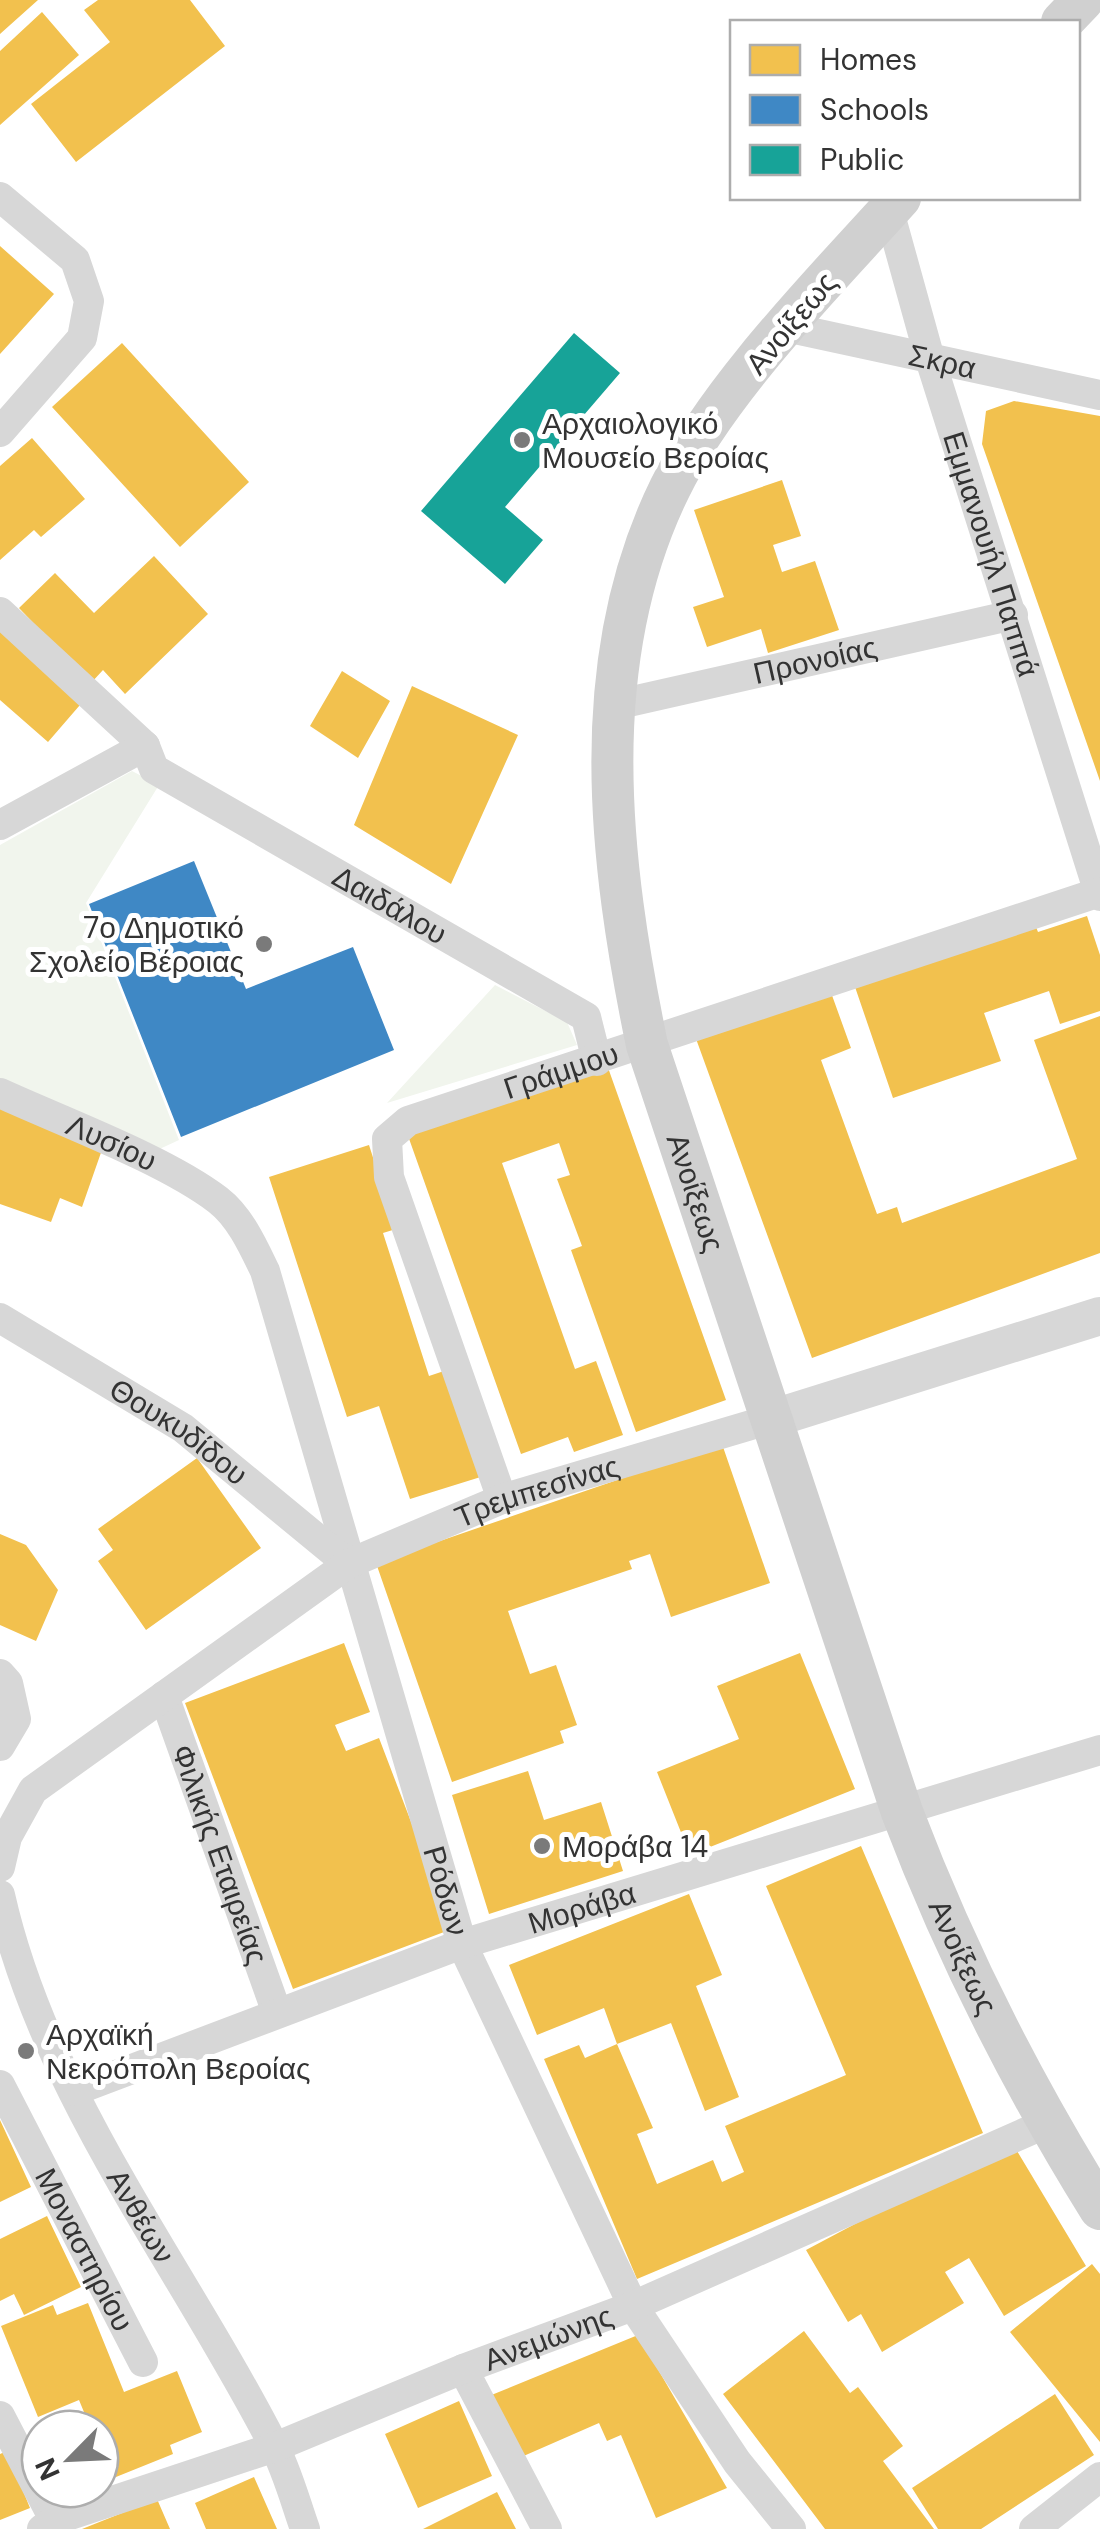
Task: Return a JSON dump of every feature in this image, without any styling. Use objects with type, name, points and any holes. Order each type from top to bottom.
[{"type":"main road","points":[[1064,20],[1083,0]]},
{"type":"main road","name":"Ανοίξεως","points":[[894,204],[786,327],[706,429],[670,486],[640,560],[619,637],[614,704],[616,857],[626,944],[647,1044],[902,1812],[938,1910],[1047,2123],[1100,2209]]},
{"type":"street","points":[[0,197],[75,260],[89,302],[82,338],[0,432]]},
{"type":"street","name":"Εμμανουήλ Παππά","points":[[894,204],[930,358],[1100,893]]},
{"type":"street","name":"Σκρα","points":[[786,327],[1100,395]]},
{"type":"street","name":"Δαιδάλου","points":[[0,612],[150,758],[586,1017],[597,1061]]},
{"type":"street","name":"Προνοίας","points":[[614,704],[1014,615]]},
{"type":"street","points":[[0,824],[150,758]]},
{"type":"street","name":"Γράμμου","points":[[502,1500],[389,1177],[387,1139],[408,1121],[1100,893]]},
{"type":"street","name":"Λυσίου","points":[[0,1093],[146,1160],[219,1200]]},
{"type":"street","name":"Ρόδων","points":[[219,1200],[249,1237],[264,1271],[462,1944],[634,2306],[738,2462],[791,2529]]},
{"type":"street","name":"Τρεμπεσίνας","points":[[0,1868],[7,1837],[33,1790],[348,1564],[502,1500],[1100,1316]]},
{"type":"street","name":"Θουκυδίδου","points":[[0,1318],[183,1428],[348,1564]]},
{"type":"street","points":[[0,1746],[16,1719],[4,1679]]},
{"type":"street","name":"Φιλικής Εταιρείας","points":[[164,1696],[277,2013]]},
{"type":"street","name":"Μοράβα","points":[[74,2091],[462,1944],[1100,1750]]},
{"type":"street","name":"Ανθέων","points":[[0,1895],[34,1996],[74,2091],[276,2447],[305,2529]]},
{"type":"street","name":"Μοναστηρίου","points":[[3,2101],[143,2362]]},
{"type":"street","name":"Ανεμώνης","points":[[52,2526],[276,2447],[463,2369],[634,2306],[1047,2123]]},
{"type":"street","points":[[463,2369],[547,2529]]},
{"type":"street","points":[[0,2416],[52,2526]]},
{"type":"street","points":[[1034,2529],[1100,2477]]},
{"type":"shaded area","points":[[132,771],[159,785],[86,903],[179,1140],[151,1153],[0,1084],[0,845]]},
{"type":"shaded area","points":[[495,985],[567,1022],[577,1045],[387,1103]]},
{"type":"building: Homes","points":[[0,0],[38,0],[0,34]]},
{"type":"building: Homes","points":[[98,0],[190,0],[225,46],[76,162],[31,104],[110,42],[84,10]]},
{"type":"building: Homes","points":[[42,12],[79,55],[0,125],[0,51]]},
{"type":"building: Homes","points":[[0,246],[54,294],[0,354]]},
{"type":"building: Homes","points":[[122,343],[249,482],[180,547],[52,407]]},
{"type":"building: Homes","points":[[1014,401],[1100,416],[1100,781],[982,444],[986,411]]},
{"type":"building: Homes","points":[[32,438],[85,499],[41,537],[34,530],[0,560],[0,466]]},
{"type":"building: Homes","points":[[782,480],[801,536],[773,545],[782,572],[815,561],[839,630],[768,653],[761,629],[707,647],[693,607],[724,597],[694,510]]},
{"type":"building: Homes","points":[[154,556],[208,614],[125,694],[103,670],[91,683],[19,608],[55,573],[94,613]]},
{"type":"building: Homes","points":[[0,622],[86,698],[48,742],[0,700]]},
{"type":"building: Homes","points":[[342,671],[390,701],[358,758],[310,726]]},
{"type":"building: Homes","points":[[412,686],[518,735],[451,884],[354,825]]},
{"type":"building: Homes","points":[[1087,916],[1100,955],[1100,1011],[1060,1024],[1049,991],[984,1013],[1001,1061],[893,1098],[854,984],[1034,922],[1038,932]]},
{"type":"building: Homes","points":[[829,987],[851,1048],[821,1060],[877,1214],[897,1207],[902,1223],[1077,1159],[1034,1040],[1100,1016],[1100,1253],[812,1358],[695,1036]]},
{"type":"building: Homes","points":[[606,1062],[726,1400],[636,1432],[571,1250],[582,1246],[557,1179],[570,1175],[559,1143],[502,1163],[575,1369],[596,1361],[623,1435],[574,1452],[568,1437],[521,1454],[407,1133]]},
{"type":"building: Homes","points":[[0,1106],[104,1144],[82,1207],[60,1198],[51,1222],[0,1204]]},
{"type":"building: Homes","points":[[369,1145],[396,1229],[383,1233],[429,1376],[453,1368],[487,1475],[410,1499],[379,1406],[347,1417],[269,1177]]},
{"type":"building: Homes","points":[[722,1444],[770,1583],[671,1617],[650,1554],[629,1561],[632,1569],[508,1611],[530,1674],[556,1665],[577,1725],[560,1731],[564,1743],[452,1782],[376,1563]]},
{"type":"building: Homes","points":[[197,1458],[261,1548],[146,1630],[98,1561],[113,1550],[98,1529]]},
{"type":"building: Homes","points":[[0,1534],[26,1545],[58,1590],[36,1641],[0,1625]]},
{"type":"building: Homes","points":[[344,1643],[370,1712],[335,1725],[346,1751],[379,1738],[452,1929],[293,1989],[185,1703]]},
{"type":"building: Homes","points":[[800,1653],[855,1789],[690,1855],[657,1772],[739,1739],[717,1686]]},
{"type":"building: Homes","name":"Μοράβα 14","points":[[528,1771],[544,1820],[601,1802],[623,1871],[489,1914],[452,1795]]},
{"type":"building: Homes","points":[[861,1846],[983,2133],[637,2279],[544,2059],[579,2045],[585,2058],[617,2044],[653,2128],[637,2134],[657,2184],[713,2160],[722,2182],[744,2172],[725,2126],[846,2075],[766,1886]]},
{"type":"building: Homes","points":[[689,1894],[722,1975],[696,1986],[739,2097],[705,2111],[671,2023],[617,2044],[604,2008],[537,2035],[509,1965]]},
{"type":"building: Homes","points":[[0,2120],[31,2187],[0,2202]]},
{"type":"building: Homes","points":[[1011,2141],[1086,2266],[1004,2316],[969,2258],[945,2272],[964,2303],[882,2352],[861,2314],[848,2322],[806,2250]]},
{"type":"building: Homes","points":[[47,2216],[81,2287],[24,2315],[14,2294],[0,2301],[0,2239]]},
{"type":"building: Homes","points":[[1092,2264],[1100,2274],[1100,2442],[1010,2332]]},
{"type":"building: Homes","points":[[88,2303],[124,2392],[177,2371],[202,2432],[170,2445],[173,2454],[120,2475],[120,2409],[83,2409],[79,2400],[57,2409],[35,2409],[1,2326],[53,2305],[57,2315]]},
{"type":"building: Homes","points":[[804,2331],[850,2393],[858,2387],[903,2446],[883,2461],[934,2529],[825,2529],[723,2394]]},
{"type":"building: Homes","points":[[638,2335],[727,2488],[656,2518],[621,2435],[607,2441],[599,2423],[519,2458],[489,2396]]},
{"type":"building: Homes","points":[[1055,2394],[1094,2455],[981,2529],[938,2529],[912,2488]]},
{"type":"building: Homes","points":[[459,2401],[492,2476],[418,2508],[385,2434]]},
{"type":"building: Homes","points":[[7,2451],[20,2483],[20,2509],[28,2509],[0,2520],[0,2454]]},
{"type":"building: Homes","points":[[254,2477],[277,2529],[206,2529],[195,2503]]},
{"type":"building: Homes","points":[[497,2492],[516,2529],[423,2529]]},
{"type":"building: Homes","points":[[157,2499],[170,2529],[82,2529]]},
{"type":"building: Schools","points":[[194,861],[246,989],[353,947],[394,1050],[181,1137],[89,904]]},
{"type":"building: Public","name":"Αρχαιολογικό Μουσείο Βεροίας","points":[[574,333],[620,373],[505,507],[543,540],[505,584],[421,511]]},
{"type":"place","name":"Αρχαιολογικό Μουσείο Βεροίας","points":[[522,440]]},
{"type":"place","name":"7ο Δημοτικό Σχολείο Βέροιας","points":[[264,944]]},
{"type":"place","name":"Μοράβα 14","points":[[542,1846]]},
{"type":"place","name":"Αρχαϊκή Νεκρόπολη Βεροίας","points":[[26,2051]]}]
